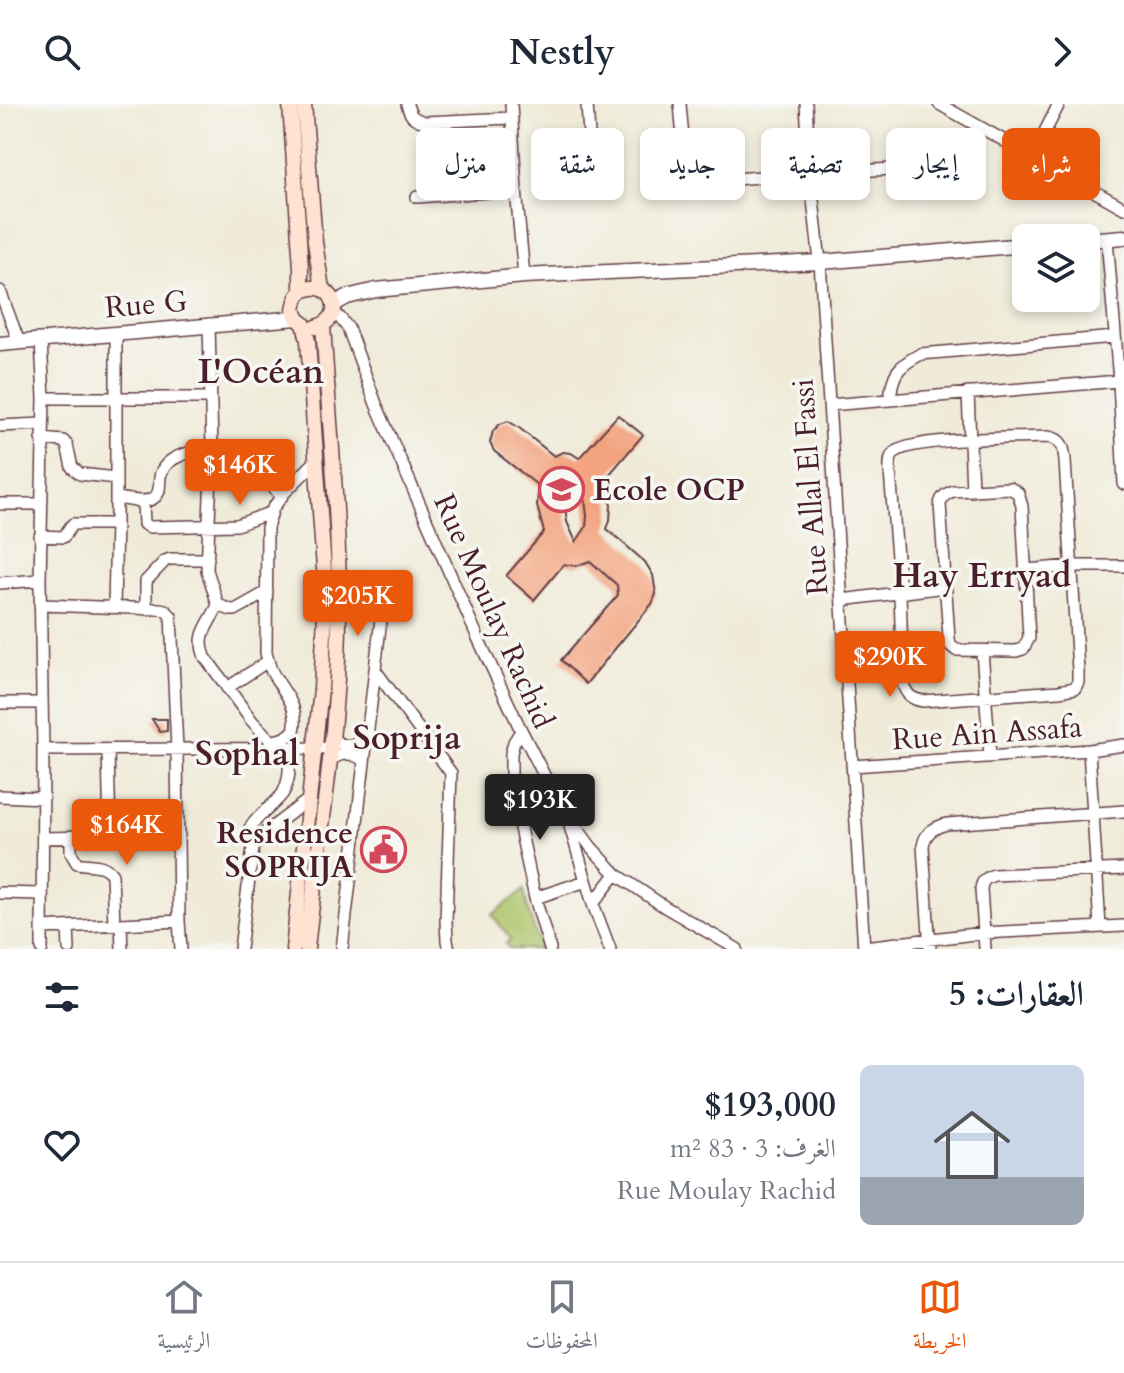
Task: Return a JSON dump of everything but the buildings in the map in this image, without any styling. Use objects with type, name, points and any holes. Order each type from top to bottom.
[{"type":"main road","points":[[290,104],[301,268],[301,292],[294,309],[308,341],[326,598],[316,747],[293,949]]},
{"type":"main road","points":[[304,104],[315,242],[322,289]]},
{"type":"main road","points":[[301,292],[311,288],[322,289],[330,295],[340,597],[332,749],[307,949]]},
{"type":"main road","points":[[300,321],[316,327],[330,315]]},
{"type":"street","points":[[407,104],[414,120],[425,122],[511,118]]},
{"type":"street","points":[[511,104],[524,276]]},
{"type":"street","points":[[587,104],[589,128]]},
{"type":"street","points":[[680,104],[684,162],[690,178],[697,182],[761,177]]},
{"type":"street","name":"Rue Allal El Fassi","points":[[806,104],[807,128]]},
{"type":"street","points":[[939,104],[1002,140]]},
{"type":"street","points":[[1047,128],[1059,104]]},
{"type":"street","points":[[1100,195],[1124,208]]},
{"type":"street","name":"Rue Allal El Fassi","points":[[813,200],[820,262],[864,948]]},
{"type":"street","points":[[1100,239],[1124,237]]},
{"type":"street","points":[[1107,239],[1124,484]]},
{"type":"street","points":[[330,315],[347,297],[376,290],[524,276],[820,262],[1012,246]]},
{"type":"street","points":[[0,291],[19,342]]},
{"type":"street","name":"Rue Moulay Rachid","points":[[330,315],[340,318],[348,328],[376,404],[478,638],[521,731],[567,814],[616,874],[722,945],[737,949]]},
{"type":"street","name":"Rue G","points":[[0,344],[209,324],[300,321]]},
{"type":"street","points":[[209,324],[212,449],[208,577],[218,605],[200,645],[227,688],[273,744]]},
{"type":"street","points":[[114,607],[116,333]]},
{"type":"street","points":[[890,400],[896,373],[904,363],[921,354],[1115,337]]},
{"type":"street","points":[[41,341],[44,398],[40,536],[42,949]]},
{"type":"street","points":[[829,405],[1119,381]]},
{"type":"street","points":[[968,393],[972,491]]},
{"type":"street","points":[[44,398],[211,398]]},
{"type":"street","points":[[0,426],[42,424]]},
{"type":"street","points":[[1048,437],[1059,440],[1064,446],[1072,566],[1078,670],[1075,688],[923,701],[909,697],[903,684],[900,593],[890,472],[893,455],[908,447],[970,439],[1048,437]]},
{"type":"street","points":[[42,439],[63,441],[67,445],[75,472],[116,478]]},
{"type":"street","points":[[116,498],[152,500],[158,495],[161,472],[175,458],[190,451],[212,449]]},
{"type":"street","points":[[211,464],[232,456],[240,457],[258,469],[281,497]]},
{"type":"street","points":[[273,744],[294,731],[297,721],[288,695],[272,672],[266,653],[267,528],[281,497],[316,461]]},
{"type":"street","points":[[1010,488],[1018,493],[1022,506],[1029,628],[1029,638],[1023,649],[956,650],[950,645],[940,504],[946,494],[953,491],[972,491],[1010,488]]},
{"type":"street","points":[[143,501],[147,526],[237,525],[272,512]]},
{"type":"street","points":[[0,504],[41,504]]},
{"type":"street","points":[[40,536],[63,537],[73,524],[116,524]]},
{"type":"street","points":[[146,609],[146,581],[165,561],[208,559]]},
{"type":"street","points":[[1026,570],[1124,566]]},
{"type":"street","points":[[0,583],[40,580]]},
{"type":"street","points":[[342,949],[385,585]]},
{"type":"street","points":[[842,600],[945,587]]},
{"type":"street","points":[[218,605],[235,610],[267,592]]},
{"type":"street","points":[[40,605],[165,610],[171,616],[181,949]]},
{"type":"street","points":[[982,651],[990,756]]},
{"type":"street","points":[[227,688],[268,661]]},
{"type":"street","points":[[375,670],[451,773],[446,921],[449,949]]},
{"type":"street","points":[[0,703],[41,703]]},
{"type":"street","points":[[521,731],[511,753],[511,786],[535,898],[550,949]]},
{"type":"street","points":[[43,750],[177,749],[273,744],[332,749],[361,742],[367,735]]},
{"type":"street","name":"Rue Ain Assafa","points":[[852,766],[1124,745]]},
{"type":"street","points":[[255,844],[250,826],[284,792],[290,747]]},
{"type":"street","points":[[332,749],[336,756],[348,754],[364,761]]},
{"type":"street","points":[[108,750],[110,836]]},
{"type":"street","points":[[1089,750],[1100,927]]},
{"type":"street","points":[[0,796],[42,798]]},
{"type":"street","points":[[240,949],[255,844],[280,820],[309,799]]},
{"type":"street","points":[[929,944],[923,846],[930,831],[947,824],[1124,811]]},
{"type":"street","points":[[567,814],[593,904],[612,947]]},
{"type":"street","points":[[43,838],[179,835]]},
{"type":"street","points":[[71,836],[71,853],[77,863],[97,865],[109,870],[112,875],[122,949]]},
{"type":"street","points":[[985,949],[981,889],[986,878],[994,875],[1124,869]]},
{"type":"street","points":[[593,904],[616,874]]},
{"type":"street","points":[[535,898],[586,881]]},
{"type":"street","points":[[0,893],[41,894]]},
{"type":"street","points":[[42,928],[179,921]]},
{"type":"street","points":[[864,948],[929,944],[983,933],[1124,926]]},
{"type":"street","points":[[68,927],[69,949]]},
{"type":"green space","points":[[524,890],[541,949],[510,949],[506,944],[511,939],[492,915]]},
{"type":"place","name":"Ecole OCP","points":[[562,490]]},
{"type":"place","name":"Residence SOPRIJA","points":[[384,850]]},
{"type":"district","name":"L'Océan","points":[[261,371]]},
{"type":"district","name":"Hay Erryad","points":[[982,575]]},
{"type":"district","name":"Soprija","points":[[407,737]]},
{"type":"district","name":"Sophal","points":[[247,753]]}]
